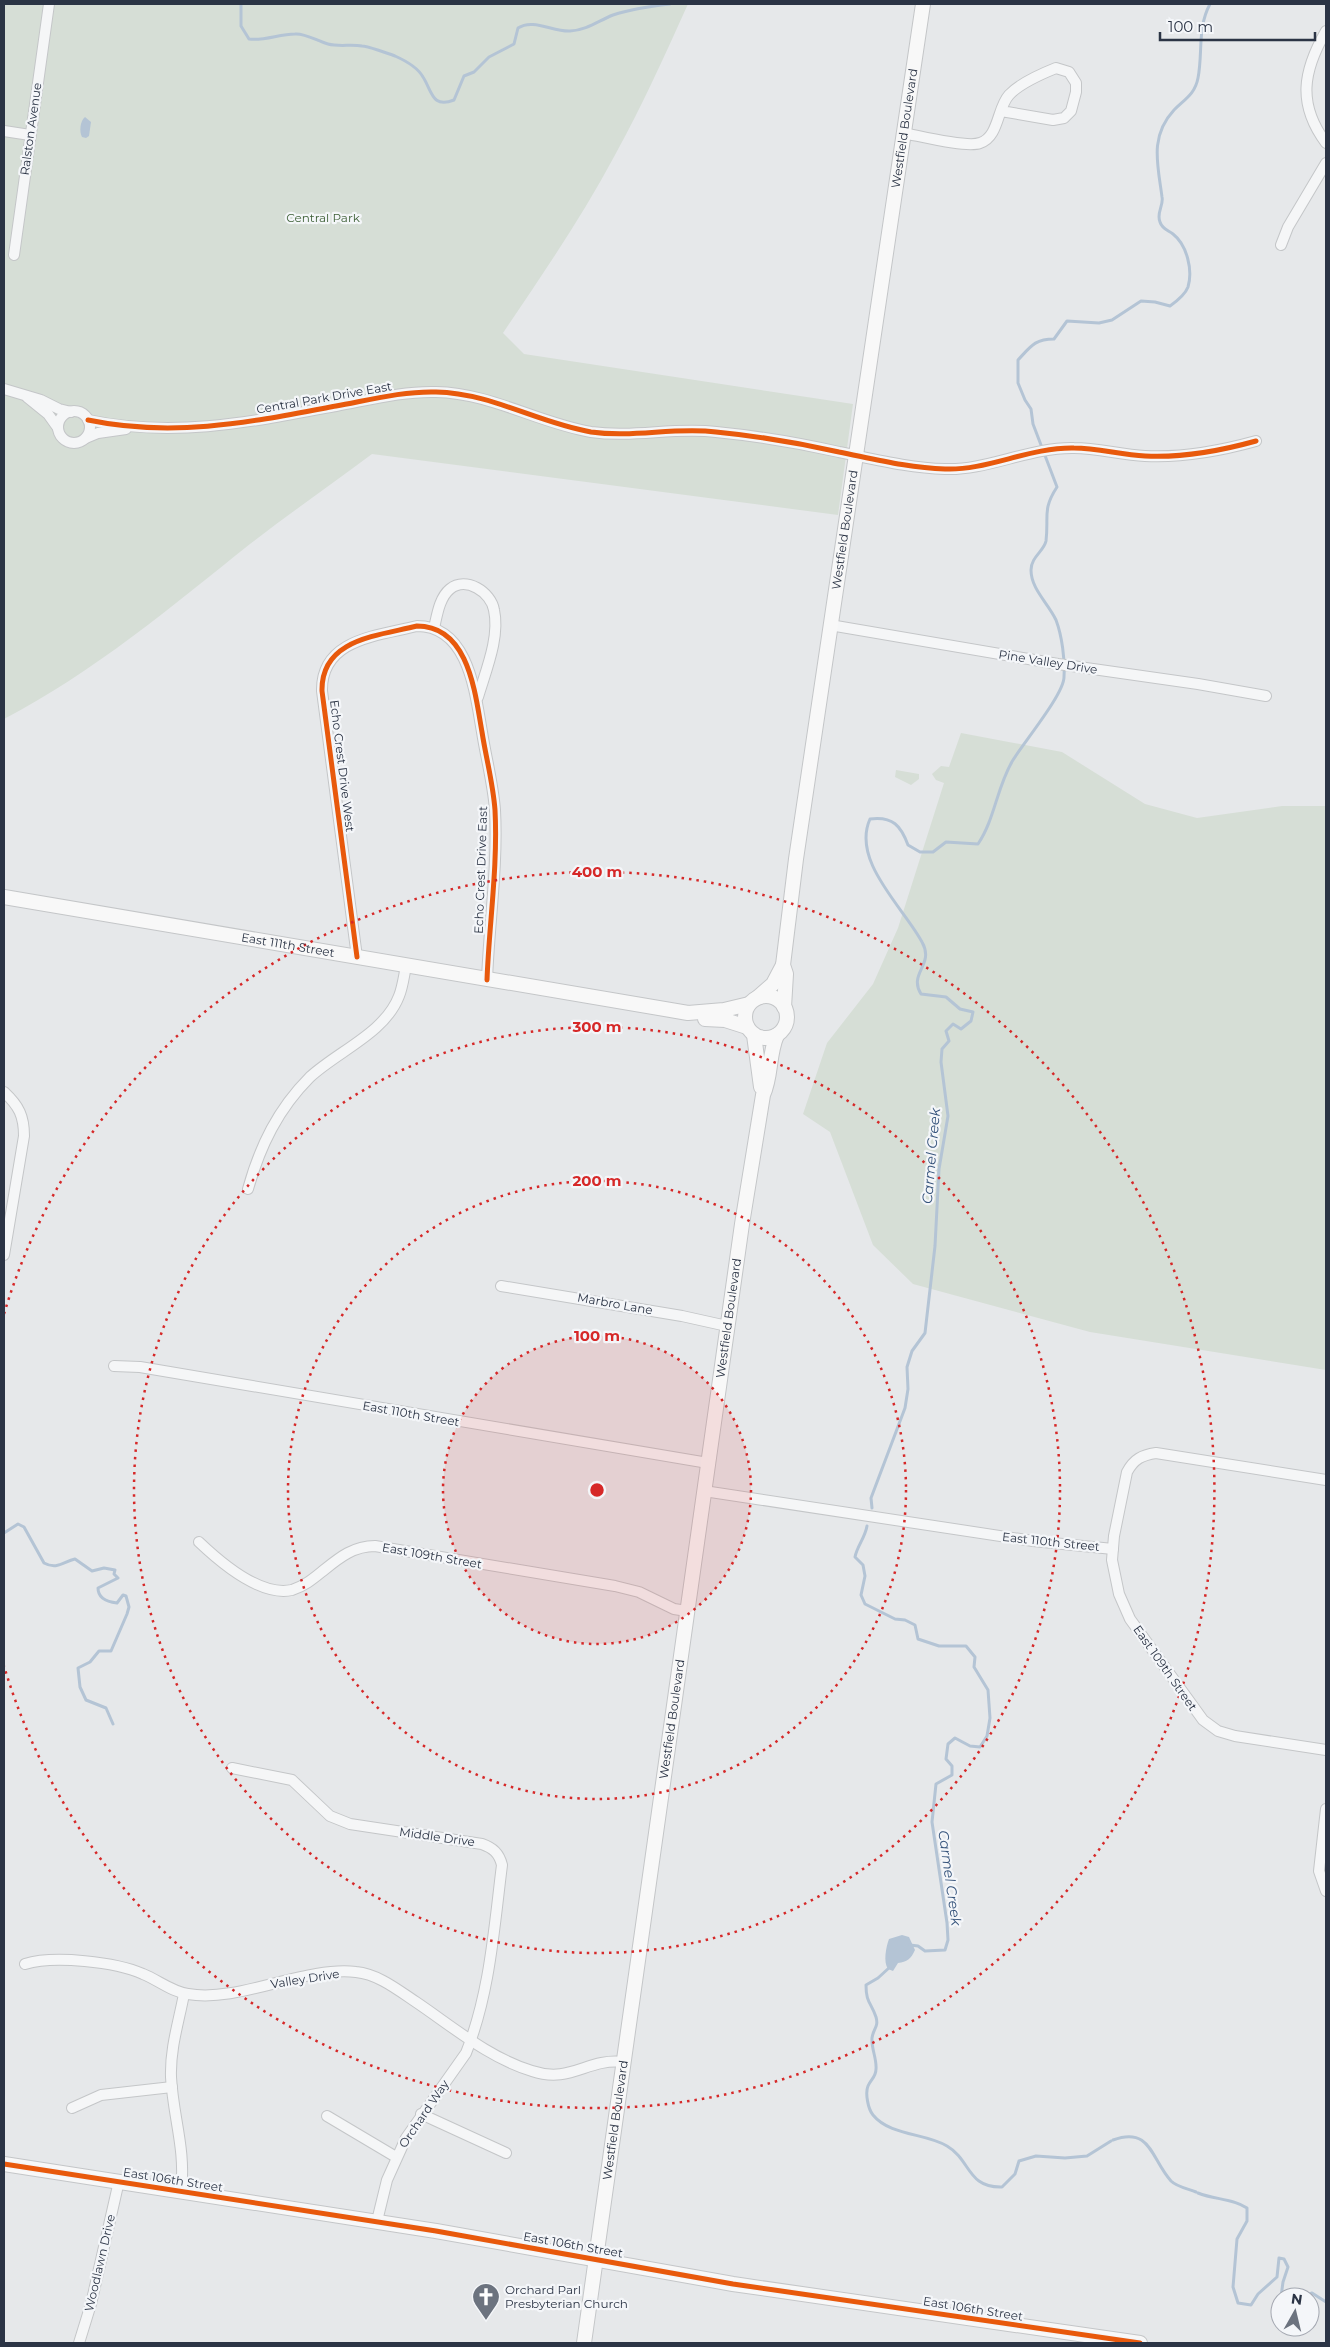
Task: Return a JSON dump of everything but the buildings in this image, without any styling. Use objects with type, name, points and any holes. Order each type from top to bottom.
[{"type":"main road","name":"Westfield Boulevard","points":[[753,1001],[773,984],[783,966],[830,625],[923,4]]},
{"type":"main road","name":"East 111th Street","points":[[4,897],[688,1013],[724,1010],[753,1001]]},
{"type":"main road","name":"Westfield Boulevard","points":[[783,966],[786,974],[784,1007]]},
{"type":"main road","points":[[772,997],[784,1007],[786,1022],[777,1035],[763,1038],[750,1031],[744,1018],[753,1001],[772,997]]},
{"type":"main road","name":"East 111th Street","points":[[688,1013],[697,1019],[726,1020],[750,1031]]},
{"type":"main road","name":"Westfield Boulevard","points":[[750,1031],[763,1094]]},
{"type":"main road","name":"Westfield Boulevard","points":[[584,2343],[727,1326],[763,1094],[768,1084],[770,1056],[777,1035]]},
{"type":"main road","name":"East 106th Street","points":[[4,2164],[377,2221],[733,2284],[1140,2343]]},
{"type":"street","name":"Ralston Avenue","points":[[14,255],[48,4]]},
{"type":"street","points":[[1326,31],[1311,60],[1306,88],[1308,107],[1314,126],[1326,143]]},
{"type":"street","points":[[903,133],[968,144],[980,143],[993,132],[1001,111],[1009,95],[1014,91],[1056,68],[1069,72],[1076,83],[1071,111],[1064,118],[1053,120],[1001,111]]},
{"type":"street","points":[[4,131],[30,135]]},
{"type":"street","points":[[1281,245],[1288,227],[1326,164]]},
{"type":"street","name":"Central Park Drive East","points":[[4,389],[41,400],[59,409],[81,413],[88,420],[129,428],[222,426],[396,395],[435,392],[463,394],[489,400],[550,422],[588,431],[622,434],[719,432],[948,470],[971,467],[1042,450],[1073,448],[1161,456],[1225,450],[1256,441]]},
{"type":"street","name":"Central Park Drive East","points":[[27,396],[48,414],[66,441],[77,443],[93,434],[129,428]]},
{"type":"street","points":[[58,428],[60,419],[71,412]]},
{"type":"street","points":[[86,438],[90,429],[88,420]]},
{"type":"street","points":[[434,628],[445,595],[455,586],[471,586],[479,589],[489,598],[494,610],[495,628],[489,659],[477,700]]},
{"type":"street","name":"Pine Valley Drive","points":[[830,625],[1058,664],[1266,696]]},
{"type":"street","name":"Echo Crest Drive West","points":[[357,957],[322,692],[324,674],[336,654],[363,639],[417,626],[434,628]]},
{"type":"street","name":"Echo Crest Drive East","points":[[434,628],[453,644],[466,662],[471,673],[495,810],[487,980]]},
{"type":"street","points":[[248,1189],[263,1142],[280,1113],[316,1072],[375,1028],[389,1013],[399,996],[406,966]]},
{"type":"street","points":[[4,1092],[19,1108],[24,1129],[4,1255]]},
{"type":"street","name":"Marbro Lane","points":[[501,1286],[727,1326]]},
{"type":"street","name":"East 110th Street","points":[[114,1366],[140,1367],[708,1463]]},
{"type":"street","name":"East 110th Street","points":[[704,1491],[1033,1541],[1113,1549],[1127,1472],[1131,1464],[1143,1455],[1156,1453],[1326,1480]]},
{"type":"street","name":"East 109th Street","points":[[199,1542],[217,1560],[243,1577],[267,1588],[282,1590],[303,1586],[347,1553],[358,1548],[375,1546],[615,1586],[639,1592],[674,1609],[686,1611]]},
{"type":"street","name":"East 109th Street","points":[[1113,1549],[1114,1575],[1119,1594],[1130,1619],[1203,1720],[1218,1732],[1326,1750]]},
{"type":"street","name":"Middle Drive","points":[[232,1768],[292,1780],[330,1816],[350,1824],[482,1844],[496,1852],[502,1865],[491,1955],[481,2004],[471,2039]]},
{"type":"street","points":[[1326,1810],[1319,1871],[1326,1891]]},
{"type":"street","name":"Valley Drive","points":[[25,1964],[49,1959],[125,1968],[142,1973],[184,1994],[208,1995],[323,1974],[356,1972],[377,1978],[394,1987],[501,2059],[531,2071],[550,2075],[577,2071],[607,2060],[623,2062]]},
{"type":"street","points":[[181,2191],[183,2161],[172,2087],[173,2047],[184,1994]]},
{"type":"street","name":"Orchard Way","points":[[377,2221],[383,2193],[396,2157],[421,2114],[466,2053],[471,2039]]},
{"type":"street","points":[[72,2108],[102,2095],[172,2087]]},
{"type":"street","points":[[421,2114],[506,2153]]},
{"type":"street","points":[[327,2116],[396,2157]]},
{"type":"street","name":"Woodlawn Drive","points":[[78,2343],[93,2295],[119,2181]]},
{"type":"green space","name":"Central Park","points":[[4,4],[688,4],[644,99],[602,178],[561,245],[503,333],[524,354],[853,404],[838,515],[372,454],[265,532],[101,660],[37,701],[4,719]]},
{"type":"green space","points":[[961,733],[1062,752],[1145,804],[1197,818],[1282,806],[1326,806],[1326,1370],[1090,1332],[913,1284],[873,1245],[830,1132],[803,1114],[827,1043],[873,984],[898,928],[944,783],[936,780],[932,774],[941,766],[949,767]]},
{"type":"green space","points":[[896,770],[919,774],[919,779],[911,785],[895,777]]},
{"type":"water","points":[[85,117],[91,122],[89,136],[86,138],[82,137],[80,130]]},
{"type":"water","points":[[902,1935],[909,1937],[915,1950],[910,1958],[898,1963],[893,1971],[886,1966],[887,1946],[889,1939]]},
{"type":"waterway","name":"Carmel Creek","points":[[241,4],[241,26],[249,39],[299,34],[332,45],[358,45],[378,50],[399,58],[414,67],[421,74],[434,97],[441,102],[454,100],[464,76],[474,72],[489,57],[514,44],[518,28],[524,25],[530,24],[570,31],[587,27],[620,13],[670,4]]},
{"type":"waterway","name":"Carmel Creek","points":[[872,1508],[871,1498],[905,1408],[908,1389],[907,1367],[912,1351],[925,1333],[935,1246],[939,1169],[948,1116],[941,1062],[942,1049],[949,1041],[946,1031],[953,1024],[961,1029],[971,1021],[973,1012],[960,1009],[946,997],[921,994],[917,980],[926,957],[925,950],[914,929],[873,867],[866,835],[870,819],[878,818],[895,824],[902,832],[908,845],[920,852],[933,852],[946,842],[978,844],[984,834],[1003,781],[1013,760],[1058,695],[1064,677],[1063,655],[1058,626],[1053,614],[1040,596],[1031,570],[1033,561],[1045,545],[1049,502],[1057,487],[1033,424],[1031,409],[1018,383],[1018,360],[1034,344],[1042,340],[1054,339],[1067,321],[1099,323],[1112,320],[1141,301],[1170,306],[1187,290],[1190,273],[1188,258],[1178,239],[1162,226],[1159,219],[1162,200],[1157,152],[1161,130],[1166,120],[1189,96],[1197,84],[1203,22],[1210,4]]},
{"type":"waterway","points":[[4,1533],[18,1524],[24,1527],[44,1563],[49,1565],[56,1566],[75,1559],[92,1571],[104,1568],[115,1570],[114,1574],[118,1578],[98,1588],[98,1592],[104,1599],[114,1603],[117,1603],[123,1595],[126,1596],[129,1607],[127,1614],[111,1651],[99,1651],[90,1662],[78,1668],[80,1687],[86,1700],[106,1708],[113,1724]]},
{"type":"waterway","name":"Carmel Creek","points":[[867,1526],[855,1557],[863,1565],[865,1576],[861,1595],[865,1604],[895,1619],[905,1620],[915,1625],[918,1639],[939,1646],[966,1646],[975,1657],[974,1667],[988,1690],[990,1718],[987,1736],[980,1747],[970,1746],[955,1738],[948,1744],[946,1759],[952,1766],[952,1775],[936,1784],[932,1822],[947,1923],[948,1940],[945,1950],[925,1951],[918,1946],[910,1945]]},
{"type":"waterway","name":"Carmel Creek","points":[[890,1967],[878,1978],[866,1985],[868,1999],[877,2023],[872,2038],[876,2072],[868,2086],[867,2097],[871,2112],[880,2122],[898,2131],[947,2146],[961,2158],[970,2172],[982,2183],[1002,2187],[1015,2174],[1019,2161],[1036,2156],[1065,2158],[1087,2156],[1111,2141]]},
{"type":"waterway","name":"Carmel Creek","points":[[1113,2140],[1135,2137],[1143,2141],[1171,2181],[1196,2192]]},
{"type":"waterway","name":"Carmel Creek","points":[[1198,2193],[1235,2202],[1247,2208],[1247,2221],[1237,2239],[1233,2287],[1238,2303],[1251,2305],[1258,2294],[1277,2277],[1279,2258],[1284,2259],[1288,2267],[1282,2287]]},
{"type":"waterway","name":"Carmel Creek","points":[[1320,2298],[1326,2302]]},
{"type":"cycle path","points":[[88,420],[151,428],[212,426],[399,394],[436,392],[476,397],[571,428],[591,432],[622,434],[700,431],[731,434],[793,443],[892,463],[945,469],[961,469],[1058,449],[1083,448],[1136,455],[1173,456],[1215,451],[1256,441]]},
{"type":"cycle path","points":[[357,957],[322,691],[324,674],[331,660],[341,650],[354,643],[369,637],[417,626],[434,629],[448,637],[459,649],[466,664],[476,699],[493,790],[496,831],[487,980]]},
{"type":"cycle path","points":[[4,2164],[436,2231],[733,2284],[1140,2343]]},
{"type":"place","name":"Orchard Parl Presbyterian Church","points":[[486,2321]]}]
